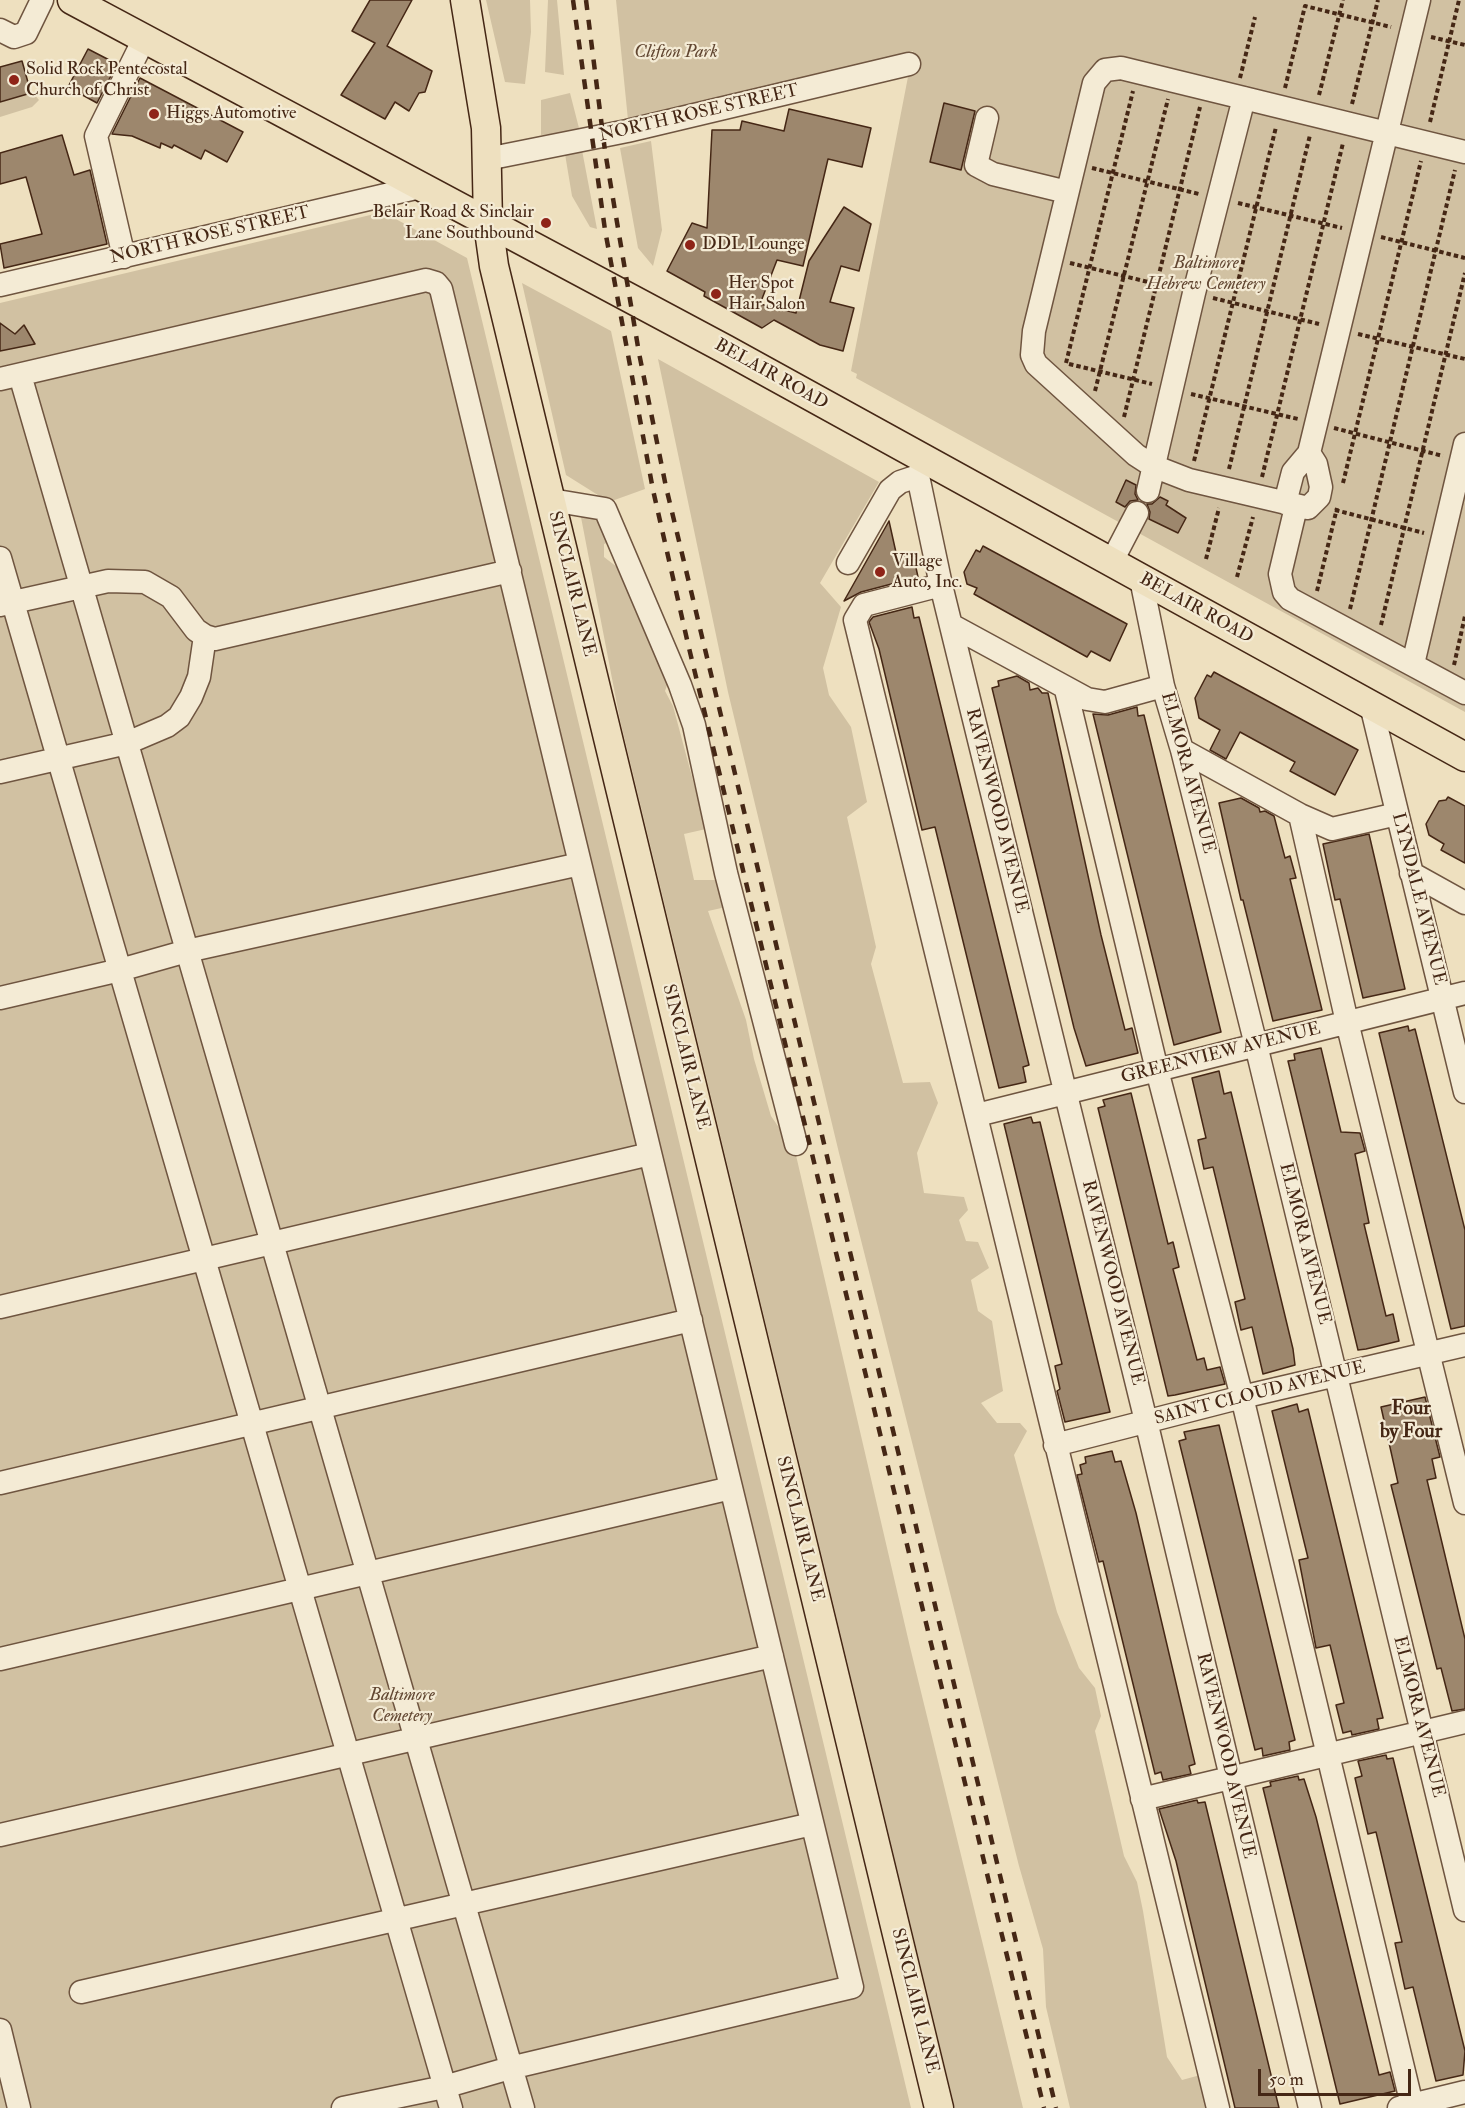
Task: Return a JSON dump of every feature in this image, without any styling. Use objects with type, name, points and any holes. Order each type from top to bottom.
[{"type":"main road","name":"BELAIR ROAD","points":[[72,0],[145,37],[488,223],[922,468],[1111,562],[1465,757]]},
{"type":"main road","name":"SINCLAIR LANE","points":[[465,0],[480,81],[488,159],[488,223],[494,266],[939,2108]]},
{"type":"street","points":[[0,30],[14,37],[26,33],[42,0]]},
{"type":"street","points":[[1419,0],[1309,453],[1293,472],[1298,505],[1280,574],[1281,583],[1290,599],[1457,689]]},
{"type":"street","points":[[124,257],[96,136],[145,37]]},
{"type":"street","name":"NORTH ROSE STREET","points":[[488,159],[638,129],[909,64]]},
{"type":"street","points":[[1309,453],[1316,464],[1320,478],[1318,498],[1298,505],[1189,480],[1153,466],[1119,440],[1036,364],[1032,355],[1034,332],[1094,83],[1099,76],[1113,68],[1137,72],[1462,151]]},
{"type":"street","points":[[1148,491],[1240,97]]},
{"type":"street","points":[[987,118],[976,165],[993,174],[1067,192]]},
{"type":"street","name":"NORTH ROSE STREET","points":[[0,285],[420,186]]},
{"type":"street","points":[[343,2108],[447,2097],[510,2068],[852,1987],[445,305],[436,283],[426,280],[10,377],[81,585],[510,2068],[523,2108]]},
{"type":"street","points":[[1413,664],[1463,459]]},
{"type":"street","points":[[848,563],[890,490],[922,468]]},
{"type":"street","name":"RAVENWOOD AVENUE","points":[[922,468],[941,585],[1146,1421],[1310,2108]]},
{"type":"street","points":[[551,500],[605,509],[680,685],[694,725],[726,873],[796,1144]]},
{"type":"street","points":[[1111,562],[1137,513]]},
{"type":"street","points":[[0,558],[6,604],[58,760],[447,2097]]},
{"type":"street","points":[[6,604],[81,585],[121,580],[145,582],[171,597],[205,636],[215,639],[510,571]]},
{"type":"street","name":"ELMORA AVENUE","points":[[1141,579],[1163,686],[1182,750],[1256,1045],[1465,1910]]},
{"type":"street","points":[[941,585],[864,605],[855,620],[1218,2108]]},
{"type":"street","points":[[951,624],[1066,690],[1088,699],[1105,702],[1163,686]]},
{"type":"street","points":[[0,772],[127,743],[167,726],[187,707],[199,678],[205,636]]},
{"type":"street","points":[[1066,690],[1157,1070],[1242,1397],[1327,1755],[1405,2106],[1465,2092]]},
{"type":"street","name":"LYNDALE AVENUE","points":[[1371,705],[1465,1092]]},
{"type":"street","points":[[1182,750],[1300,815],[1332,829],[1397,814]]},
{"type":"street","points":[[1300,815],[1347,1022],[1465,1503]]},
{"type":"street","points":[[0,998],[120,970],[187,951],[580,864]]},
{"type":"street","points":[[1411,873],[1465,903]]},
{"type":"street","name":"GREENVIEW AVENUE","points":[[977,1115],[1465,993]]},
{"type":"street","points":[[0,1307],[650,1154]]},
{"type":"street","points":[[0,1483],[691,1320]]},
{"type":"street","name":"SAINT CLOUD AVENUE","points":[[1055,1445],[1242,1397],[1465,1345]]},
{"type":"street","points":[[0,1659],[731,1488]]},
{"type":"street","points":[[0,1835],[772,1656]]},
{"type":"street","points":[[1142,1799],[1465,1722]]},
{"type":"street","points":[[81,1992],[812,1824]]},
{"type":"street","points":[[0,2030],[19,2108]]},
{"type":"path","points":[[1206,559],[1343,0]]},
{"type":"path","points":[[1237,577],[1378,0]]},
{"type":"path","points":[[1342,489],[1459,0]]},
{"type":"path","points":[[1189,480],[1305,6],[1465,45]]},
{"type":"path","points":[[1240,97],[1255,17]]},
{"type":"path","points":[[1060,387],[1137,72]]},
{"type":"path","points":[[1090,414],[1172,81]]},
{"type":"path","points":[[1119,440],[1204,88]]},
{"type":"path","points":[[1345,629],[1435,250],[1462,151]]},
{"type":"path","points":[[1074,164],[1465,258]]},
{"type":"path","points":[[1052,259],[1465,359]]},
{"type":"path","points":[[1376,646],[1465,273]]},
{"type":"path","points":[[1032,355],[1463,459]]},
{"type":"path","points":[[1312,612],[1339,500]]},
{"type":"path","points":[[1298,505],[1337,511],[1443,538]]},
{"type":"path","points":[[1457,689],[1465,616]]},
{"type":"green space","points":[[486,0],[530,0],[531,32],[525,84],[505,82]]},
{"type":"green space","points":[[548,0],[557,0],[564,75],[545,72]]},
{"type":"green space","name":"Baltimore Hebrew Cemetery","points":[[616,0],[1465,0],[1465,712],[856,378],[857,374],[851,371],[913,51],[628,120]]},
{"type":"green space","points":[[32,92],[39,100],[32,107],[0,117],[0,102]]},
{"type":"green space","points":[[570,93],[580,132],[541,135],[541,100]]},
{"type":"green space","points":[[651,141],[662,230],[653,266],[638,248],[620,148]]},
{"type":"green space","points":[[581,145],[597,229],[590,227],[572,196],[565,154]]},
{"type":"green space","name":"Baltimore Cemetery","points":[[383,212],[467,258],[911,2108],[0,2108],[0,303]]},
{"type":"green space","points":[[522,283],[611,331],[645,489],[609,502],[566,475]]},
{"type":"green space","points":[[658,359],[879,482],[820,583],[841,607],[823,668],[829,695],[851,727],[867,802],[847,817],[876,947],[871,964],[903,1083],[930,1082],[938,1103],[917,1153],[924,1193],[964,1197],[968,1210],[959,1220],[966,1241],[978,1242],[989,1268],[971,1280],[978,1311],[992,1321],[1003,1391],[981,1403],[997,1423],[1020,1423],[1027,1431],[1014,1455],[1057,1612],[1079,1668],[1095,1688],[1101,1716],[1095,1731],[1124,1856],[1137,1882],[1167,2057],[1182,2080],[1204,2074],[1210,2108],[1070,2108],[1046,2007],[1043,1949],[1019,1866],[839,1153],[728,692]]},
{"type":"green space","points":[[580,512],[603,519],[615,540],[604,544],[604,557],[630,577],[670,677],[665,691],[673,706],[706,829],[684,834],[694,880],[718,880],[726,907],[708,911],[746,1020],[754,1059],[771,1116],[795,1151],[910,1647],[1023,2108],[955,2108],[620,720]]},
{"type":"building","points":[[370,0],[412,0],[387,46],[432,71],[425,92],[419,93],[409,111],[395,102],[385,119],[341,95],[375,43],[352,31]]},
{"type":"building","points":[[88,49],[117,64],[97,103],[68,87]]},
{"type":"building","name":"Solid Rock Pentecostal Church of Christ","points":[[22,61],[31,93],[0,102],[0,67]]},
{"type":"building","points":[[140,78],[243,132],[227,162],[205,150],[201,159],[174,145],[172,148],[161,143],[160,148],[132,136],[112,134]]},
{"type":"building","points":[[944,103],[975,111],[961,170],[930,162]]},
{"type":"building","points":[[789,109],[871,128],[862,167],[828,159],[803,266],[777,260],[760,304],[796,313],[809,261],[844,207],[871,224],[859,271],[841,266],[830,302],[854,308],[843,351],[820,345],[774,320],[762,328],[704,296],[705,292],[667,271],[692,223],[707,228],[712,130],[740,130],[742,121],[784,131]]},
{"type":"building","points":[[62,135],[74,175],[90,170],[107,244],[4,268],[0,244],[42,234],[26,177],[0,184],[0,153]]},
{"type":"building","points":[[0,323],[15,334],[24,325],[35,344],[0,351]]},
{"type":"building","points":[[1126,480],[1136,485],[1135,494],[1138,500],[1130,501],[1125,507],[1116,502]]},
{"type":"building","points":[[1160,497],[1168,501],[1166,505],[1186,518],[1178,533],[1149,519],[1150,512],[1147,504],[1152,504]]},
{"type":"building","name":"Village Auto, Inc.","points":[[889,521],[897,557],[913,554],[918,577],[861,592],[844,601]]},
{"type":"building","points":[[983,546],[1127,624],[1110,661],[1091,651],[1087,657],[974,594],[977,588],[967,584],[964,572],[976,550],[980,552]]},
{"type":"building","points":[[912,607],[914,618],[919,617],[1029,1065],[1023,1067],[1026,1082],[999,1088],[935,827],[922,830],[879,649],[869,622],[873,617]]},
{"type":"building","points":[[1214,672],[1358,750],[1335,795],[1290,771],[1295,762],[1240,732],[1226,759],[1210,750],[1220,730],[1199,718],[1195,698],[1207,675],[1211,677]]},
{"type":"building","points":[[1017,676],[1029,683],[1030,690],[1038,688],[1042,693],[1048,693],[1101,935],[1125,1030],[1132,1028],[1138,1053],[1086,1066],[1074,1028],[992,688],[999,686],[998,681]]},
{"type":"building","points":[[1137,707],[1138,716],[1144,715],[1221,1032],[1174,1045],[1093,714],[1108,715]]},
{"type":"building","points":[[1448,797],[1465,806],[1465,863],[1441,850],[1444,844],[1429,835],[1426,824],[1439,801],[1446,800]]},
{"type":"building","points":[[1241,798],[1259,808],[1260,812],[1265,811],[1274,816],[1285,858],[1290,856],[1296,878],[1290,879],[1322,1010],[1273,1021],[1243,900],[1241,900],[1219,803]]},
{"type":"building","points":[[1369,834],[1405,989],[1363,998],[1340,899],[1335,900],[1323,844]]},
{"type":"building","points":[[1408,1026],[1409,1031],[1415,1029],[1465,1230],[1465,1326],[1451,1329],[1379,1033]]},
{"type":"building","points":[[1321,1048],[1341,1132],[1360,1133],[1365,1151],[1355,1154],[1369,1223],[1364,1224],[1386,1316],[1393,1314],[1399,1341],[1366,1349],[1358,1350],[1288,1061],[1295,1060],[1294,1054]]},
{"type":"building","points":[[1219,1071],[1224,1094],[1231,1092],[1293,1349],[1295,1365],[1263,1374],[1252,1327],[1241,1330],[1235,1302],[1245,1299],[1213,1167],[1204,1169],[1198,1140],[1206,1138],[1192,1078]]},
{"type":"building","points":[[1131,1093],[1168,1244],[1173,1242],[1179,1267],[1173,1269],[1197,1360],[1204,1358],[1207,1370],[1220,1367],[1225,1384],[1168,1396],[1098,1108],[1105,1106],[1103,1100]]},
{"type":"building","points":[[1031,1117],[1033,1123],[1040,1122],[1110,1412],[1065,1422],[1057,1391],[1060,1389],[1055,1366],[1062,1364],[1004,1124]]},
{"type":"building","points":[[1425,1397],[1440,1457],[1432,1459],[1436,1478],[1427,1480],[1465,1639],[1465,1709],[1452,1711],[1441,1668],[1437,1669],[1391,1485],[1398,1483],[1381,1407]]},
{"type":"building","points":[[1297,1404],[1299,1412],[1308,1409],[1383,1718],[1377,1719],[1379,1729],[1352,1735],[1351,1731],[1343,1733],[1336,1705],[1344,1703],[1330,1645],[1316,1648],[1299,1560],[1308,1558],[1272,1411]]},
{"type":"building","points":[[1219,1425],[1295,1740],[1289,1742],[1290,1750],[1263,1756],[1262,1748],[1255,1750],[1179,1441],[1186,1439],[1184,1432]]},
{"type":"building","points":[[1112,1451],[1115,1462],[1121,1461],[1136,1513],[1195,1764],[1189,1766],[1191,1774],[1163,1780],[1161,1772],[1155,1774],[1103,1561],[1099,1562],[1077,1475],[1082,1474],[1080,1465],[1086,1463],[1085,1457]]},
{"type":"building","points":[[1386,1755],[1387,1759],[1393,1758],[1465,2051],[1463,2075],[1436,2081],[1413,1987],[1405,1989],[1395,1943],[1402,1942],[1376,1832],[1368,1834],[1355,1778],[1362,1776],[1358,1761]]},
{"type":"building","points":[[1298,1776],[1299,1780],[1304,1779],[1316,1817],[1379,2075],[1390,2072],[1395,2091],[1340,2104],[1263,1788],[1271,1786],[1270,1782]]},
{"type":"building","points":[[1197,1800],[1198,1803],[1205,1802],[1279,2108],[1235,2108],[1176,1861],[1159,1809]]},
{"type":"railway","points":[[573,0],[605,230],[653,490],[688,644],[1044,2108]]},
{"type":"railway","points":[[586,0],[605,151],[639,353],[666,487],[1056,2108]]},
{"type":"place","name":"Solid Rock Pentecostal Church of Christ","points":[[14,80]]},
{"type":"place","name":"Higgs Automotive","points":[[154,114]]},
{"type":"place","name":"Belair Road & Sinclair Lane Southbound","points":[[546,223]]},
{"type":"place","name":"DDL Lounge","points":[[690,245]]},
{"type":"place","name":"Her Spot Hair Salon","points":[[716,294]]},
{"type":"place","name":"Village Auto, Inc.","points":[[880,572]]},
{"type":"district","name":"Four by Four","points":[[1411,1422]]},
{"type":"park label","name":"Clifton Park","points":[[676,53]]}]
